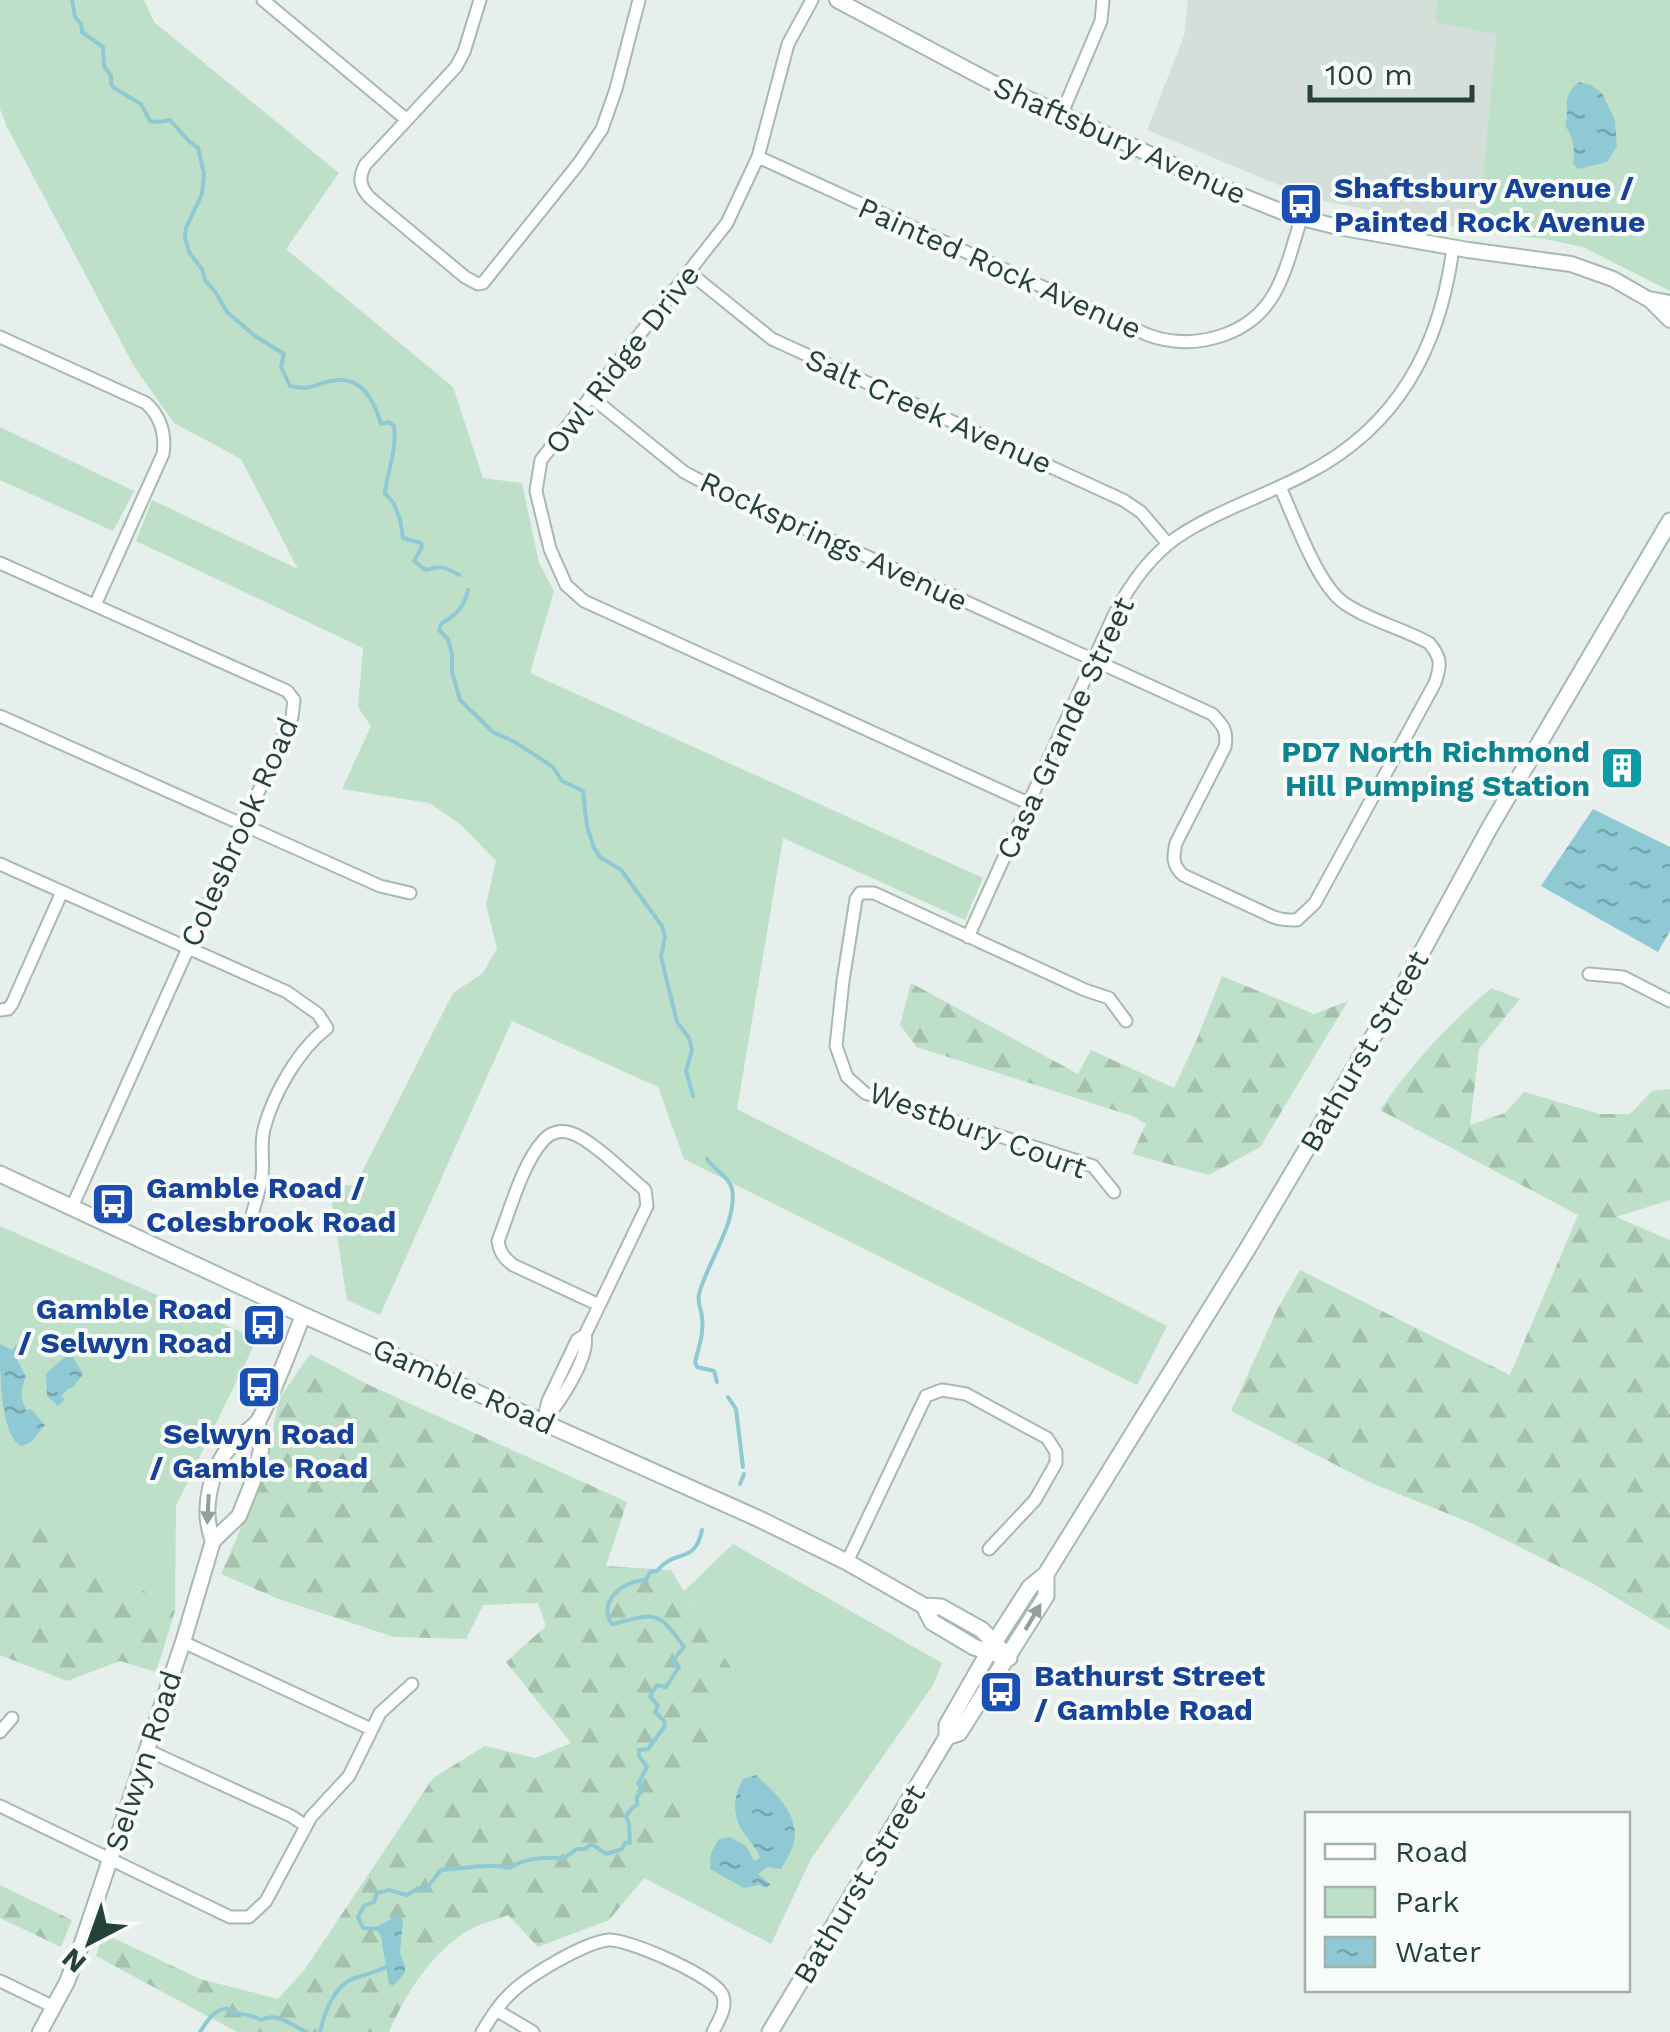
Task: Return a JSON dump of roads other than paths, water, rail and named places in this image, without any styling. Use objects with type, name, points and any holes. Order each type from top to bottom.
[{"type":"main road","name":"Bathurst Street","points":[[770,2032],[947,1737],[947,1725],[992,1648],[1030,1588],[1046,1574],[1366,1050],[1490,827],[1670,520]]},
{"type":"main road","name":"Gamble Road","points":[[0,1174],[303,1315],[757,1518],[847,1562],[924,1606],[941,1607],[982,1630],[992,1648],[1009,1658]]},
{"type":"main road","name":"Bathurst Street","points":[[947,1737],[959,1733],[1009,1658],[1046,1596],[1046,1574]]},
{"type":"street","points":[[262,0],[407,120]]},
{"type":"street","points":[[480,0],[456,67],[365,166],[360,181],[363,190],[472,282],[483,283],[579,163],[602,128],[639,0]]},
{"type":"street","name":"Owl Ridge Drive","points":[[812,0],[788,44],[758,157],[727,223],[545,453],[536,491],[550,549],[560,575],[574,594],[595,606],[1028,803]]},
{"type":"street","name":"Shaftsbury Avenue","points":[[838,0],[952,63],[1300,219],[1454,248],[1571,264],[1613,279],[1648,299],[1670,320]]},
{"type":"street","points":[[1062,114],[1101,22],[1103,0]]},
{"type":"street","name":"Painted Rock Avenue","points":[[758,157],[1148,336],[1177,342],[1210,340],[1227,334],[1262,309],[1276,292],[1300,219]]},
{"type":"street","name":"Casa Grande Street","points":[[968,937],[1127,592],[1168,544],[1338,456],[1361,438],[1403,390],[1422,360],[1434,332],[1454,248]]},
{"type":"street","name":"Salt Creek Avenue","points":[[690,273],[772,339],[1123,500],[1149,521],[1168,544]]},
{"type":"street","name":"Shaftsbury Avenue","points":[[1648,299],[1670,303]]},
{"type":"street","points":[[0,337],[146,403],[159,420],[163,454],[95,605]]},
{"type":"street","name":"Rocksprings Avenue","points":[[590,396],[697,479],[1212,714],[1226,732],[1225,748],[1176,842],[1176,869],[1278,920],[1298,920],[1315,903],[1435,683],[1441,662],[1430,644],[1344,603],[1332,592],[1280,486]]},
{"type":"street","name":"Colesbrook Road","points":[[0,562],[287,692],[294,700],[292,717],[72,1206]]},
{"type":"street","points":[[0,716],[380,886],[410,894]]},
{"type":"street","points":[[0,864],[286,992],[318,1014],[327,1028],[312,1039],[302,1054],[270,1114],[252,1216]]},
{"type":"street","points":[[0,1010],[8,1010],[12,1004],[62,892]]},
{"type":"street","name":"Westbury Court","points":[[1114,1192],[1093,1166],[865,1093],[847,1077],[836,1046],[853,906],[860,893],[874,893],[1109,998],[1126,1020]]},
{"type":"street","points":[[1589,974],[1623,977],[1670,1001]]},
{"type":"street","points":[[543,1421],[558,1405],[571,1380],[587,1344],[585,1335],[647,1206],[645,1190],[584,1139],[570,1132],[552,1134],[541,1142],[518,1189],[498,1241],[500,1249],[513,1266],[599,1305]]},
{"type":"street","name":"Selwyn Road","points":[[213,1541],[207,1526],[212,1481],[236,1440],[258,1423],[303,1315]]},
{"type":"street","points":[[847,1562],[926,1396],[942,1390],[966,1394],[1047,1438],[1056,1452],[1056,1463],[1035,1500],[989,1549]]},
{"type":"street","name":"Selwyn Road","points":[[40,2032],[74,1964],[111,1859],[213,1541],[239,1516],[254,1481],[262,1450],[258,1423]]},
{"type":"street","points":[[183,1642],[370,1729]]},
{"type":"street","points":[[0,1806],[230,1917],[249,1917],[266,1901],[311,1817],[349,1776],[380,1713],[412,1684]]},
{"type":"street","points":[[0,1732],[12,1718]]},
{"type":"street","points":[[148,1750],[306,1826]]},
{"type":"street","points":[[482,2032],[510,1993],[577,1949],[620,1940],[640,1946],[716,1985],[724,2004],[713,2032]]},
{"type":"street","points":[[0,1982],[54,2007]]},
{"type":"street","points":[[496,2010],[533,2032]]},
{"type":"water","points":[[1579,82],[1602,93],[1615,120],[1617,146],[1607,162],[1578,169],[1573,164],[1573,144],[1565,126],[1567,98]]},
{"type":"water","points":[[1593,809],[1670,847],[1670,931],[1658,952],[1541,886]]},
{"type":"water","points":[[0,1344],[12,1350],[16,1344],[22,1354],[17,1359],[26,1377],[23,1401],[26,1409],[32,1410],[45,1425],[30,1443],[20,1446],[13,1439],[5,1415]]},
{"type":"water","points":[[70,1352],[83,1374],[61,1396],[65,1400],[58,1406],[47,1396],[46,1374]]},
{"type":"water","points":[[756,1775],[785,1806],[795,1835],[781,1869],[767,1867],[758,1874],[770,1884],[767,1888],[744,1888],[710,1869],[711,1853],[719,1839],[730,1837],[746,1846],[754,1861],[760,1858],[741,1829],[735,1808],[743,1779]]},
{"type":"water","points":[[398,1915],[403,1920],[400,1952],[405,1968],[393,1986],[389,1984],[376,1927]]},
{"type":"waterway","points":[[72,0],[82,32],[103,47],[104,66],[114,88],[141,104],[150,121],[170,120],[198,148],[204,173],[202,194],[185,237],[205,280],[227,312],[284,354],[281,367],[290,386],[305,388],[347,380],[367,394],[381,424],[389,422],[394,426],[385,493],[394,504],[403,538],[421,543],[414,561],[426,570],[443,568],[459,575]]},
{"type":"waterway","points":[[468,590],[459,610],[439,630],[448,639],[460,700],[493,732],[515,742],[553,767],[562,781],[583,791],[594,848],[600,857],[621,870],[662,926],[665,936],[661,957],[677,1022],[689,1038],[692,1050],[686,1071],[693,1096]]},
{"type":"waterway","points":[[707,1159],[730,1184],[733,1201],[699,1297],[702,1329],[695,1362],[697,1367],[714,1371],[717,1382]]},
{"type":"waterway","points":[[728,1397],[736,1409],[743,1467]]},
{"type":"waterway","points":[[740,1484],[744,1474]]},
{"type":"waterway","points":[[377,1929],[363,1928],[358,1917],[364,1906],[374,1902],[377,1893],[389,1890],[407,1895],[418,1888],[426,1889],[441,1870],[510,1868],[528,1860],[564,1858],[592,1844],[606,1854],[630,1843],[626,1816],[637,1805],[637,1797],[644,1788],[638,1784],[647,1767],[639,1750],[648,1749],[665,1726],[650,1696],[657,1685],[666,1687],[679,1667],[673,1660],[684,1647],[654,1617],[612,1624],[608,1607],[622,1588],[646,1580],[650,1572],[695,1548],[702,1530]]},
{"type":"waterway","points":[[320,2032],[328,2008],[342,1986],[386,1967]]},
{"type":"waterway","points":[[200,2032],[214,2013],[222,2009],[261,2020],[279,2018],[307,2032]]},
{"type":"place","name":"Shaftsbury Avenue / Painted Rock Avenue","points":[[1301,204]]},
{"type":"place","name":"PD7 North Richmond Hill Pumping Station","points":[[1622,768]]},
{"type":"place","name":"Gamble Road / Colesbrook Road","points":[[113,1204]]},
{"type":"place","name":"Gamble Road / Selwyn Road","points":[[264,1325]]},
{"type":"place","name":"Selwyn Road / Gamble Road","points":[[259,1387]]},
{"type":"place","name":"Bathurst Street / Gamble Road","points":[[1001,1692]]}]
